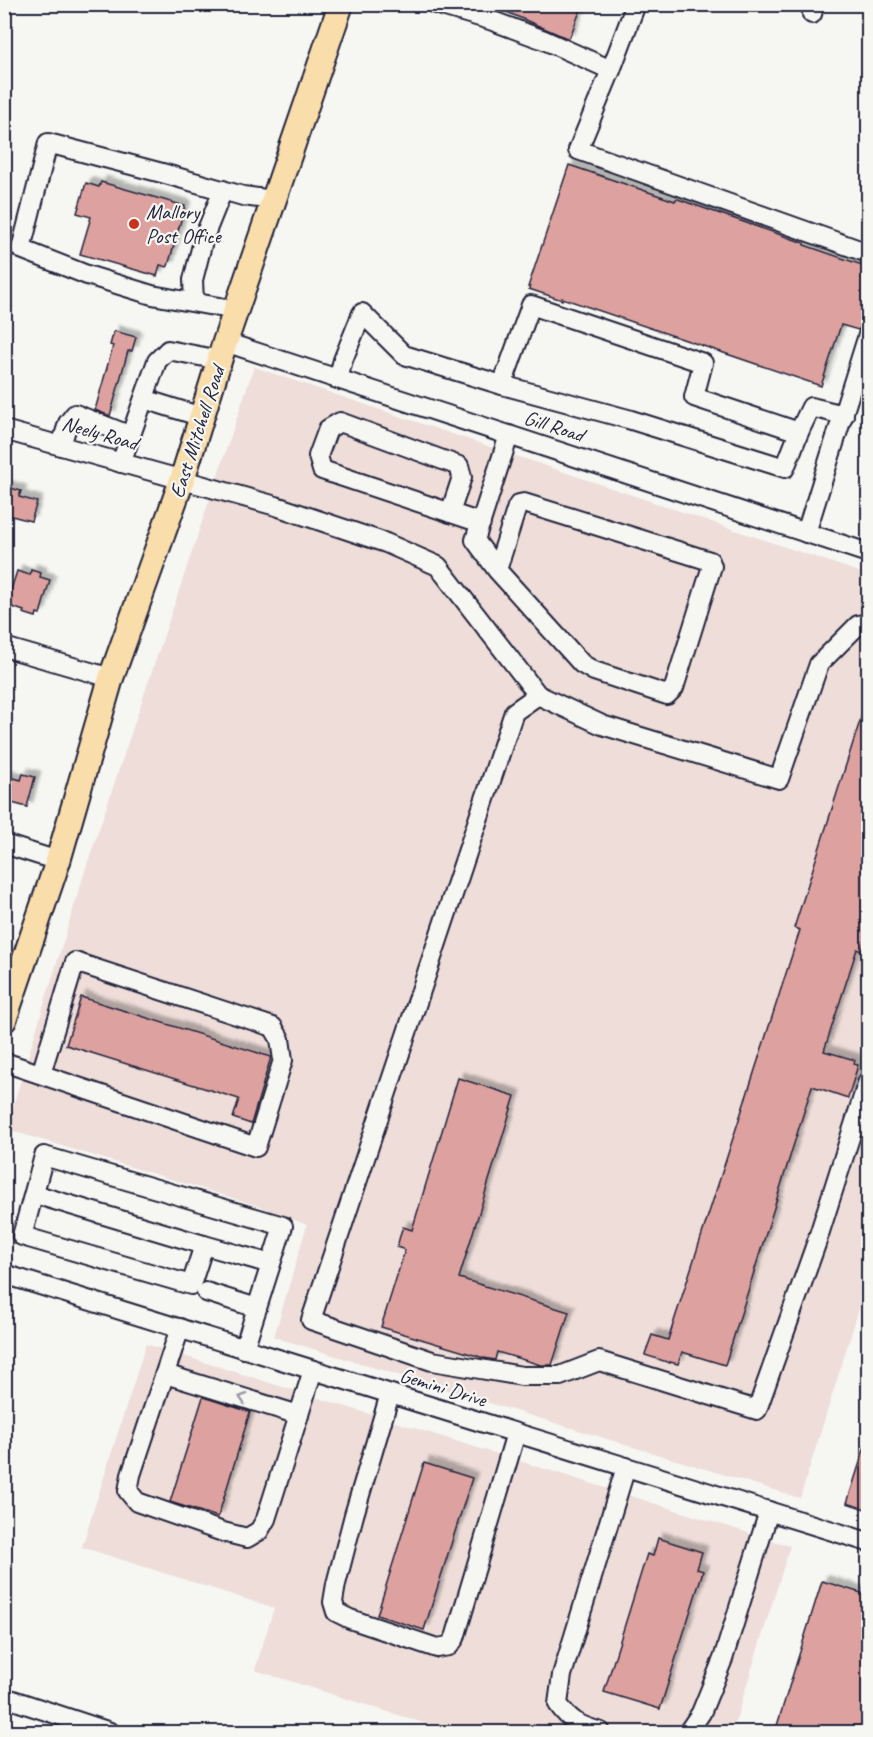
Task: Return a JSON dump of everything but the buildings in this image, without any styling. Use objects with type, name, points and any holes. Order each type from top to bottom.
[{"type":"main road","name":"East Mitchell Road","points":[[4,1020],[58,861],[111,678],[182,480],[236,310],[341,4]]},
{"type":"street","points":[[636,4],[578,150],[868,253]]},
{"type":"street","points":[[443,6],[494,12],[544,40],[611,70]]},
{"type":"street","points":[[236,310],[152,295],[21,249],[48,143],[162,172],[243,196],[274,200]]},
{"type":"street","points":[[194,303],[194,280],[204,237],[223,190]]},
{"type":"street","points":[[502,385],[531,305],[703,363],[694,397],[799,432]]},
{"type":"street","points":[[338,379],[362,313],[404,355],[502,385],[628,419],[785,468],[811,407],[844,416]]},
{"type":"street","points":[[806,532],[868,335]]},
{"type":"street","name":"Gill Road","points":[[144,399],[157,361],[168,350],[223,351],[338,379],[868,553]]},
{"type":"street","points":[[121,463],[144,399],[202,417]]},
{"type":"street","points":[[61,446],[68,423],[75,414],[131,436]]},
{"type":"street","points":[[450,513],[462,477],[459,466],[340,422],[328,429],[318,456],[322,470],[450,513],[481,523]]},
{"type":"street","name":"Neely Road","points":[[4,430],[276,506],[386,543],[438,566],[538,695]]},
{"type":"street","points":[[497,570],[517,507],[524,503],[710,561],[712,566],[674,688],[667,695],[594,671],[582,664],[497,570],[475,540],[508,435]]},
{"type":"street","points":[[868,623],[858,625],[819,664],[779,779],[602,724],[538,695],[514,712],[311,1320],[432,1360],[522,1376],[560,1376],[599,1361],[757,1410],[816,1244],[868,1081]]},
{"type":"street","points":[[4,647],[111,678]]},
{"type":"street","points":[[4,844],[58,861]]},
{"type":"street","points":[[4,1062],[256,1147],[282,1060],[280,1039],[273,1027],[75,962],[40,1074]]},
{"type":"street","points":[[204,1245],[191,1285],[22,1236],[44,1156],[283,1227],[244,1348]]},
{"type":"street","points":[[34,1194],[271,1264]]},
{"type":"street","name":"Gemini Drive","points":[[4,1274],[868,1542]]},
{"type":"street","points":[[206,1292],[257,1308]]},
{"type":"street","points":[[180,1328],[131,1475],[128,1491],[137,1502],[223,1532],[247,1538],[259,1531],[266,1519],[313,1370]]},
{"type":"street","points":[[165,1374],[299,1415]]},
{"type":"street","points":[[390,1394],[354,1515],[333,1602],[336,1612],[350,1619],[437,1648],[449,1647],[455,1638],[516,1433]]},
{"type":"street","points":[[601,1732],[568,1719],[558,1704],[562,1675],[626,1467]]},
{"type":"street","points":[[688,1732],[701,1713],[723,1659],[768,1511]]},
{"type":"street","points":[[4,1697],[110,1732]]},
{"type":"shaded area","points":[[254,367],[868,575],[868,1280],[800,1498],[274,1337],[307,1225],[256,1205],[6,1129],[85,871]]},
{"type":"shaded area","points":[[146,1344],[790,1546],[732,1732],[452,1732],[255,1670],[274,1608],[82,1547]]},
{"type":"place","name":"Mallory Post Office","points":[[134,224]]}]
